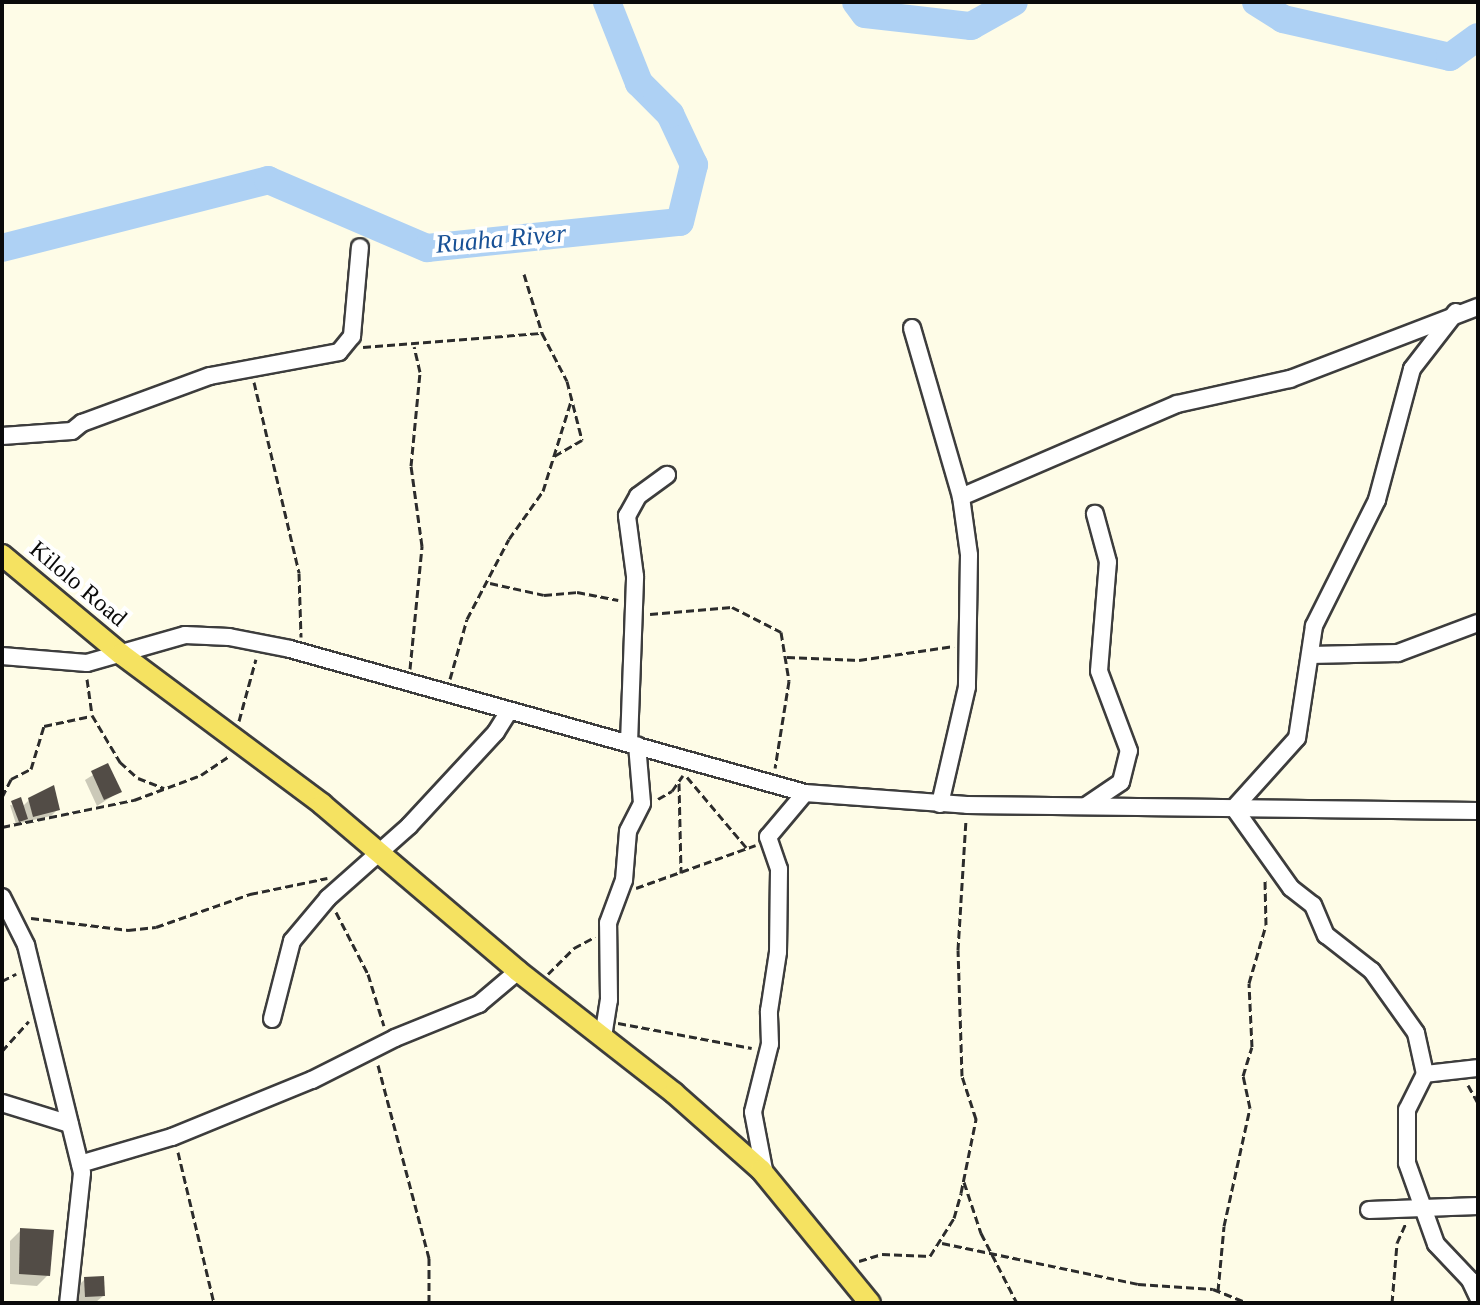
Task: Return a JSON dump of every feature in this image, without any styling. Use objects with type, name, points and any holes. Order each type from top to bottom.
[{"type":"main road","name":"Kilolo Road","points":[[2,555],[121,654],[237,739],[518,971],[605,1028],[765,1175],[844,1266],[870,1303]]},
{"type":"street","points":[[2,436],[72,431],[82,423],[178,387],[249,369],[329,357],[348,346],[360,247]]},
{"type":"street","points":[[961,497],[1177,404],[1290,379],[1456,312],[1478,307]]},
{"type":"street","points":[[1234,808],[1293,747],[1314,626],[1377,500],[1412,369],[1456,312]]},
{"type":"street","points":[[912,328],[961,497],[970,580],[967,687],[940,804]]},
{"type":"street","points":[[605,1028],[608,931],[620,891],[628,831],[642,803],[633,744],[630,617],[633,592],[629,506],[667,475]]},
{"type":"street","points":[[1085,806],[1121,782],[1129,751],[1099,671],[1108,562],[1095,514]]},
{"type":"street","points":[[1310,655],[1398,653],[1478,623]]},
{"type":"street","points":[[2,656],[87,663],[185,635],[264,644],[805,793],[967,805],[1478,811]]},
{"type":"street","points":[[272,1019],[292,941],[328,898],[379,854],[496,732],[509,711]]},
{"type":"street","points":[[765,1175],[754,1095],[768,1053],[779,887],[769,842],[780,818],[805,793]]},
{"type":"street","points":[[1234,808],[1291,888],[1313,905],[1326,935],[1372,971],[1416,1033],[1425,1074],[1407,1110],[1404,1135],[1417,1208],[1439,1250],[1470,1280],[1478,1297]]},
{"type":"street","points":[[2,897],[15,916],[80,1164],[84,1191],[68,1303]]},
{"type":"street","points":[[80,1164],[172,1137],[312,1080],[383,1043],[479,1004],[518,971]]},
{"type":"street","points":[[1425,1074],[1472,1068]]},
{"type":"street","points":[[2,1103],[70,1124]]},
{"type":"street","points":[[1369,1210],[1478,1206]]},
{"type":"path","points":[[524,274],[542,333],[572,398],[580,444],[552,457]]},
{"type":"path","points":[[348,346],[414,347],[542,333]]},
{"type":"path","points":[[408,684],[422,546],[411,466],[420,372],[414,347]]},
{"type":"path","points":[[249,369],[299,573],[301,652]]},
{"type":"path","points":[[446,694],[467,619],[490,583],[509,539],[543,491],[572,398]]},
{"type":"path","points":[[490,583],[544,595],[583,593],[614,600],[633,592]]},
{"type":"path","points":[[630,617],[710,606],[740,608],[781,632],[787,657],[786,713],[771,786]]},
{"type":"path","points":[[787,657],[859,660],[969,643]]},
{"type":"path","points":[[2,827],[134,800],[221,764],[237,739],[264,644]]},
{"type":"path","points":[[87,663],[92,715],[120,762],[138,778],[164,788]]},
{"type":"path","points":[[2,797],[11,779],[31,769],[44,726],[92,715]]},
{"type":"path","points":[[642,803],[664,797],[679,783],[684,773],[746,847]]},
{"type":"path","points":[[679,783],[681,873]]},
{"type":"path","points":[[844,1266],[882,1254],[930,1256],[942,1243],[963,1179],[976,1119],[962,1076],[958,950],[967,805]]},
{"type":"path","points":[[620,891],[681,873],[746,847],[769,842]]},
{"type":"path","points":[[15,916],[128,930],[156,927],[275,887],[355,873]]},
{"type":"path","points":[[1218,1291],[1224,1226],[1250,1108],[1243,1076],[1252,1047],[1249,983],[1266,925],[1264,875]]},
{"type":"path","points":[[328,898],[368,974],[383,1043],[380,1079],[399,1134],[429,1258],[429,1303]]},
{"type":"path","points":[[538,986],[574,948],[608,931]]},
{"type":"path","points":[[2,1051],[39,1009]]},
{"type":"path","points":[[605,1028],[768,1053]]},
{"type":"path","points":[[1472,1068],[1470,1096],[1478,1103]]},
{"type":"path","points":[[172,1137],[214,1303]]},
{"type":"path","points":[[963,1179],[992,1255],[1017,1303]]},
{"type":"path","points":[[1392,1303],[1397,1243],[1417,1208]]},
{"type":"path","points":[[942,1243],[1138,1284],[1218,1291],[1248,1303]]},
{"type":"building","points":[[108,763],[122,792],[104,800],[91,771]]},
{"type":"building","points":[[54,785],[60,810],[33,817],[28,798]]},
{"type":"building","points":[[21,797],[28,819],[19,822],[11,801]]},
{"type":"building","points":[[20,1228],[54,1230],[50,1276],[19,1274]]},
{"type":"building","points":[[104,1276],[105,1296],[85,1297],[84,1277]]},
{"type":"waterway","name":"Ruaha River","points":[[2,248],[268,180],[427,248],[680,222],[694,165],[670,114],[639,83],[607,2]]},
{"type":"waterway","name":"Ruaha River","points":[[856,2],[865,14],[971,26],[1014,2]]},
{"type":"waterway","name":"Ruaha River","points":[[1256,2],[1283,19],[1450,57],[1478,37]]}]
